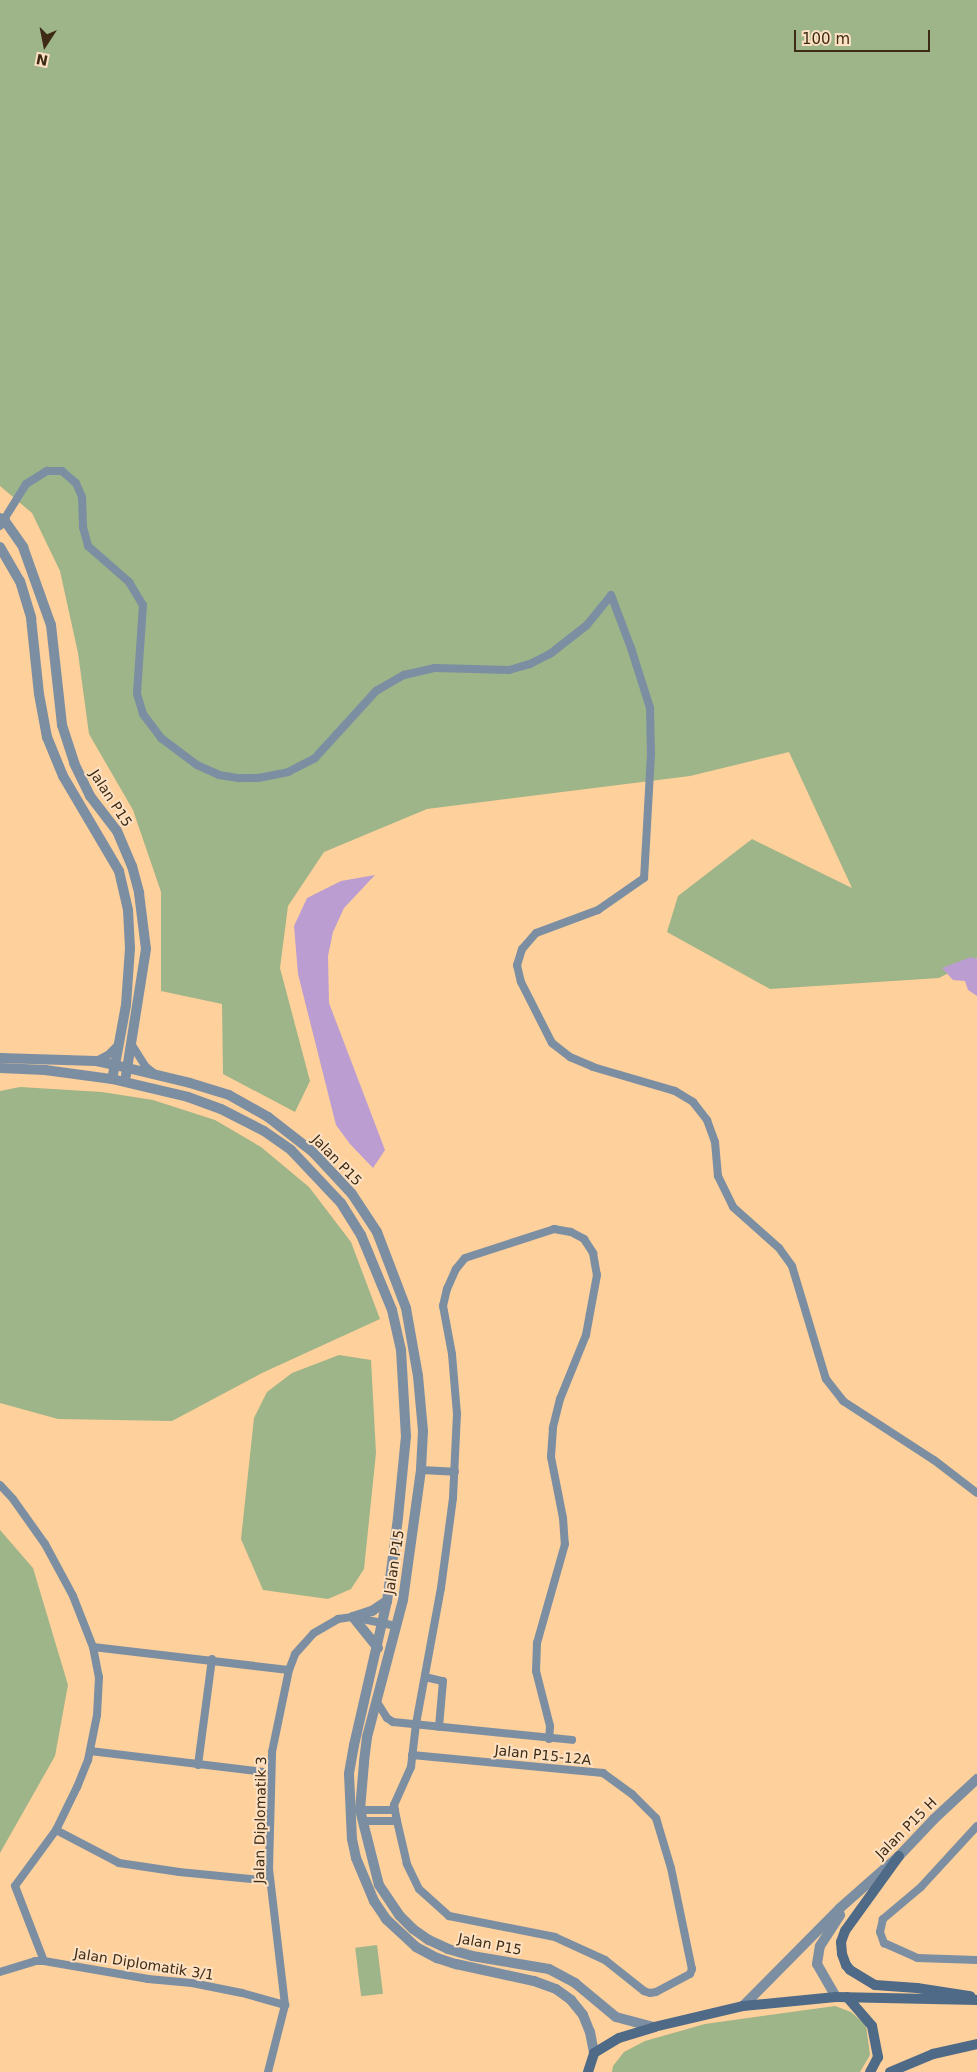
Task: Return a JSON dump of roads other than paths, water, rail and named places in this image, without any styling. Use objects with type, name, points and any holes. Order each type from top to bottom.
[{"type":"main road","points":[[899,1856],[845,1931],[841,1942],[842,1954],[846,1965],[850,1970],[875,1985],[952,1992],[977,1999]]},
{"type":"main road","points":[[588,2072],[594,2053],[619,2038],[654,2027],[743,2006],[836,1997],[977,1999]]},
{"type":"main road","points":[[848,1998],[872,2026],[878,2057],[870,2072]]},
{"type":"main road","points":[[890,2072],[933,2054],[977,2044]]},
{"type":"street","points":[[2,522],[26,484],[47,471],[62,471],[76,483],[82,497],[83,527],[88,546],[130,582],[143,605],[137,694],[143,714],[161,738],[196,765],[218,775],[239,778],[258,778],[288,772],[315,758],[376,691],[404,675],[435,668],[509,670],[530,664],[550,654],[587,625],[611,595],[631,648],[650,708],[652,725],[644,878],[598,910],[536,933],[522,949],[517,965],[521,982],[552,1043],[570,1057],[593,1067],[675,1091],[693,1102],[707,1120],[715,1142],[718,1176],[733,1208],[779,1248],[792,1266],[826,1379],[843,1401],[934,1460],[977,1493]]},
{"type":"street","name":"Jalan P15","points":[[2,522],[23,547],[50,625],[62,725],[74,763],[90,796],[117,831],[132,866],[144,922],[146,948],[132,1045],[124,1082]]},
{"type":"street","name":"Jalan P15","points":[[0,548],[20,581],[31,618],[39,694],[47,738],[68,784],[119,871],[126,902],[130,948],[120,1043],[112,1080]]},
{"type":"street","points":[[96,1061],[108,1055],[120,1043]]},
{"type":"street","points":[[132,1045],[145,1066],[156,1074]]},
{"type":"street","points":[[0,1058],[96,1061],[127,1068]]},
{"type":"street","name":"Jalan P15","points":[[0,1068],[46,1070],[124,1082],[188,1098],[221,1109],[264,1131],[291,1150],[341,1203],[360,1235],[392,1310],[400,1350],[406,1436],[387,1601],[349,1774],[352,1839],[356,1858],[374,1902],[386,1920],[400,1934],[416,1947],[437,1958],[470,1968],[534,1981],[556,1989],[571,2000],[583,2016],[590,2032],[594,2053]]},
{"type":"street","name":"Jalan P15","points":[[127,1068],[156,1074],[229,1095],[268,1117],[313,1152],[352,1194],[377,1232],[406,1308],[418,1376],[423,1431],[421,1470],[402,1600],[366,1746],[360,1810],[379,1885],[399,1915],[413,1929],[448,1949],[472,1956],[549,1969],[575,1983],[616,2017],[654,2027]]},
{"type":"street","points":[[362,1821],[397,1821],[394,1806],[411,1767],[416,1724],[441,1588],[455,1472],[456,1407],[452,1354],[444,1306],[447,1289],[456,1269],[465,1258],[554,1230],[571,1232],[584,1239],[592,1253],[596,1275],[586,1335],[560,1399],[553,1428],[551,1457],[565,1544],[537,1643],[536,1671],[550,1726],[549,1739]]},
{"type":"street","points":[[392,1310],[406,1308]]},
{"type":"street","points":[[421,1470],[455,1472]]},
{"type":"street","points":[[0,1484],[45,1544],[73,1596],[93,1646],[99,1677],[99,1698],[90,1751],[77,1787],[56,1830],[15,1886],[44,1961]]},
{"type":"street","points":[[378,1648],[353,1617],[372,1611],[387,1601]]},
{"type":"street","name":"Jalan Diplomatik 3","points":[[268,2072],[285,2005],[270,1881],[271,1773],[272,1752],[289,1670],[295,1654],[314,1633],[338,1619],[353,1617],[396,1626]]},
{"type":"street","points":[[93,1646],[289,1670]]},
{"type":"street","points":[[198,1765],[212,1660]]},
{"type":"street","points":[[425,1677],[443,1681],[440,1727]]},
{"type":"street","points":[[376,1702],[393,1722],[572,1740]]},
{"type":"street","points":[[90,1751],[271,1773]]},
{"type":"street","name":"Jalan P15-12A","points":[[397,1821],[407,1864],[418,1889],[448,1916],[555,1937],[604,1960],[644,1991],[650,1993],[656,1992],[690,1974],[692,1969],[671,1868],[656,1818],[632,1794],[603,1773],[412,1755]]},
{"type":"street","name":"Jalan P15 H","points":[[743,2006],[840,1908],[899,1856],[934,1819],[977,1779]]},
{"type":"street","points":[[360,1810],[395,1810]]},
{"type":"street","points":[[977,1826],[921,1887],[883,1919],[880,1932],[884,1943],[917,1958],[977,1960]]},
{"type":"street","points":[[56,1830],[116,1862],[179,1872],[270,1881]]},
{"type":"street","name":"Jalan P15 H","points":[[836,1997],[817,1964],[820,1946],[827,1932],[854,1896]]},
{"type":"street","name":"Jalan Diplomatik 3/1","points":[[0,1972],[35,1961],[44,1961],[148,1979],[192,1983],[242,1993],[285,2005]]}]
